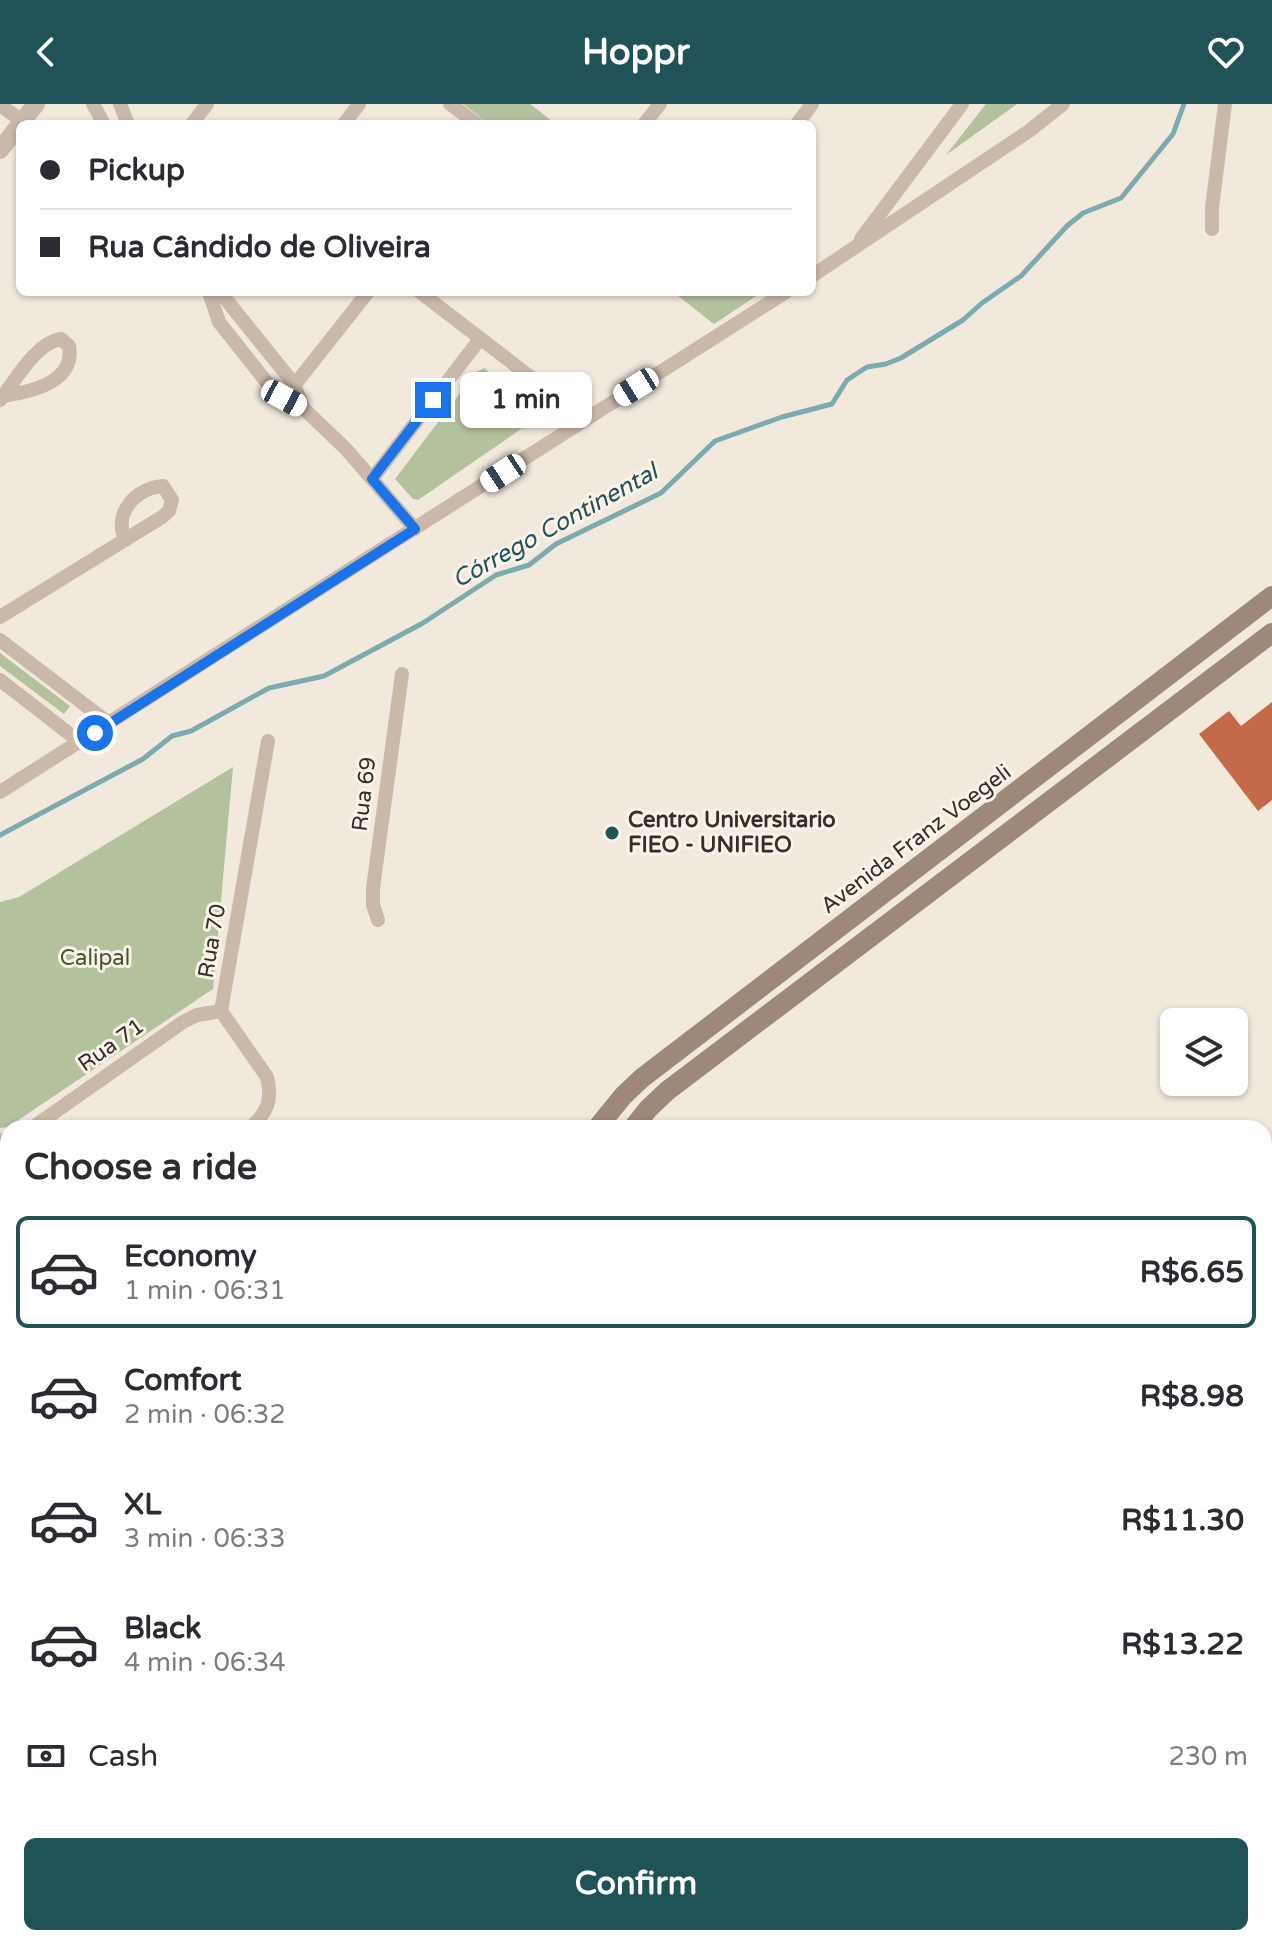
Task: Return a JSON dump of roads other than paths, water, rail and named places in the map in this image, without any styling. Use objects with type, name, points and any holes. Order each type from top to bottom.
[{"type":"main road","name":"Avenida Franz Voegeli","points":[[606,1120],[642,1078],[1272,596]]},
{"type":"main road","points":[[639,1120],[667,1091],[1272,633]]},
{"type":"street","points":[[23,120],[36,104]]},
{"type":"street","points":[[450,104],[472,120]]},
{"type":"street","points":[[647,120],[660,104]]},
{"type":"street","points":[[854,249],[962,104]]},
{"type":"street","points":[[816,273],[1029,131],[1063,104]]},
{"type":"street","points":[[1212,229],[1225,104]]},
{"type":"street","points":[[0,105],[18,120]]},
{"type":"street","points":[[0,150],[16,129]]},
{"type":"street","points":[[214,296],[219,322],[261,377],[284,398],[303,408],[346,449],[415,529]]},
{"type":"street","points":[[216,296],[294,384],[303,408]]},
{"type":"street","points":[[284,398],[365,296]]},
{"type":"street","points":[[425,296],[585,419]]},
{"type":"street","points":[[0,792],[780,296]]},
{"type":"street","points":[[61,339],[69,346],[70,358],[50,384],[42,389],[1,398],[48,343],[61,339]]},
{"type":"street","points":[[372,479],[480,339]]},
{"type":"street","points":[[0,617],[125,539]]},
{"type":"street","points":[[0,640],[110,724]]},
{"type":"street","name":"Rua 69","points":[[378,920],[373,905],[373,888],[402,674]]},
{"type":"street","points":[[0,680],[80,742]]},
{"type":"street","name":"Rua 70","points":[[259,1120],[268,1108],[270,1088],[267,1077],[221,1011],[268,741]]},
{"type":"street","name":"Rua 71","points":[[43,1120],[183,1022],[197,1015],[221,1011]]},
{"type":"waterway","name":"Córrego Continental","points":[[0,835],[143,759],[172,736],[191,731],[269,688],[324,676],[423,623],[496,575],[529,565],[556,544],[661,493],[715,441],[782,417],[832,404],[847,380],[867,367],[901,358],[963,320],[1021,276],[1083,213],[1121,198],[1173,134],[1184,104]]},
{"type":"place","name":"Centro Universitario FIEO - UNIFIEO","points":[[612,833]]},
{"type":"park label","name":"Calipal","points":[[95,958]]}]
